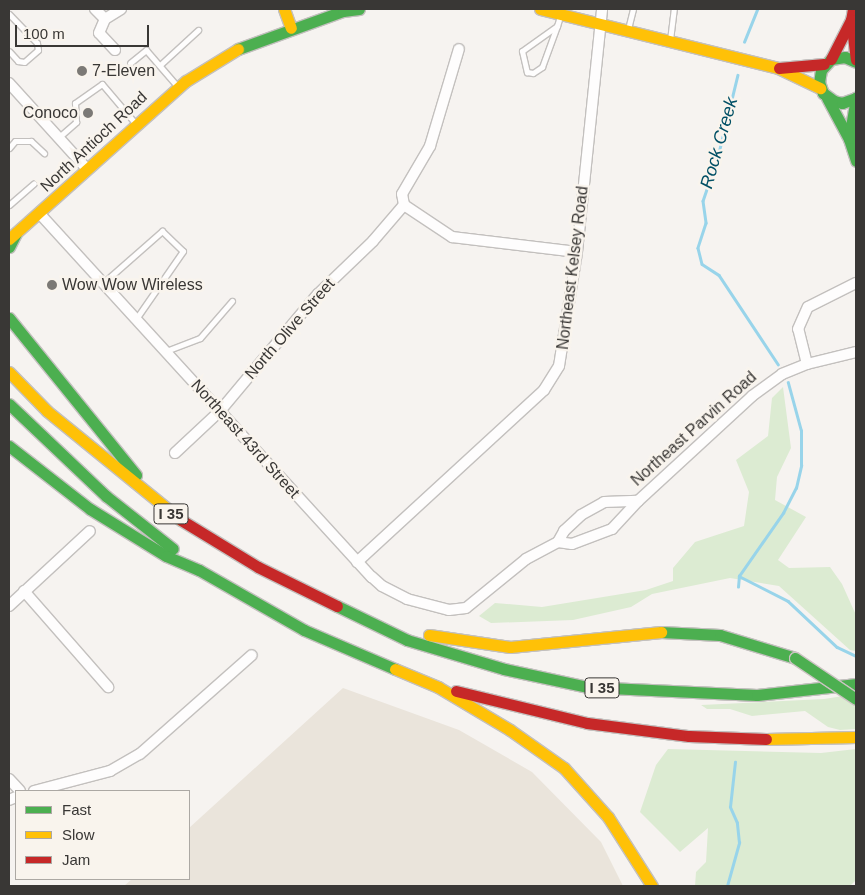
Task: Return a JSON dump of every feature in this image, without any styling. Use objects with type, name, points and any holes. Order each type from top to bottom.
[{"type":"main road","points":[[284,9],[291,28]]},
{"type":"main road","name":"North Antioch Road","points":[[13,236],[40,214],[136,124],[179,87],[238,48],[291,28],[359,9]]},
{"type":"main road","points":[[540,9],[561,14],[575,13],[600,22],[778,68],[842,103],[856,98],[849,139]]},
{"type":"main road","points":[[778,68],[828,62],[845,57],[856,61],[852,15]]},
{"type":"main road","points":[[852,15],[819,76],[824,93],[849,139],[856,161]]},
{"type":"main road","points":[[9,247],[13,236]]},
{"type":"main road","points":[[9,312],[18,328]]},
{"type":"main road","points":[[9,318],[168,512]]},
{"type":"main road","name":"I 35","points":[[9,372],[47,411],[168,512],[258,567],[407,640],[504,669],[588,687],[757,695],[856,684]]},
{"type":"main road","name":"I 35","points":[[9,404],[106,496],[199,570],[304,630],[438,687],[586,723],[689,736],[796,740],[856,737]]},
{"type":"main road","points":[[9,446],[90,509],[166,556],[199,570]]},
{"type":"main road","points":[[360,617],[441,638],[510,647],[644,632],[720,635],[795,658],[856,699]]},
{"type":"main road","points":[[438,687],[510,730],[564,768],[608,817],[652,886]]},
{"type":"street","points":[[96,9],[105,19]]},
{"type":"street","points":[[115,50],[99,33],[105,19],[121,9]]},
{"type":"street","name":"Northeast Kelsey Road","points":[[357,562],[544,390],[563,356],[577,252],[602,9]]},
{"type":"street","points":[[459,49],[430,146],[402,194],[404,204],[452,237],[577,252]]},
{"type":"street","points":[[9,83],[87,169]]},
{"type":"street","name":"North Olive Street","points":[[175,453],[220,411],[306,307],[384,230],[404,204]]},
{"type":"street","name":"Northeast 43rd Street","points":[[40,214],[357,562],[382,586],[424,606],[461,610],[477,600]]},
{"type":"street","points":[[807,364],[798,329],[808,307],[856,283]]},
{"type":"street","name":"Northeast Parvin Road","points":[[558,542],[572,544],[612,529],[638,501],[752,396],[782,374],[807,364],[856,352]]},
{"type":"street","name":"Northeast Parvin Road","points":[[477,600],[526,560],[558,542],[564,531],[581,515],[604,502],[638,501]]},
{"type":"street","points":[[9,606],[90,530]]},
{"type":"street","points":[[24,591],[108,687]]},
{"type":"street","points":[[38,790],[110,771],[140,754],[252,655]]},
{"type":"street","points":[[9,779],[19,790]]},
{"type":"lane","points":[[628,29],[632,9]]},
{"type":"lane","points":[[670,40],[674,9]]},
{"type":"lane","points":[[9,14],[37,43],[38,50],[24,62],[18,61],[9,51]]},
{"type":"lane","points":[[557,26],[522,51],[527,72],[533,73],[542,67],[557,26],[561,14]]},
{"type":"lane","points":[[160,65],[198,30]]},
{"type":"lane","points":[[130,63],[146,50],[179,87]]},
{"type":"lane","points":[[58,138],[76,122],[75,103],[102,84],[136,124]]},
{"type":"lane","points":[[9,148],[15,142],[31,141],[44,153]]},
{"type":"lane","points":[[9,206],[34,183]]},
{"type":"lane","points":[[103,283],[162,231],[183,251],[136,319]]},
{"type":"lane","points":[[165,351],[200,338],[232,301]]},
{"type":"shaded area","points":[[343,688],[459,730],[532,772],[601,842],[623,886],[124,886],[131,880],[190,880],[190,827]]},
{"type":"green space","points":[[783,387],[791,448],[777,477],[775,500],[806,517],[778,560],[789,568],[830,567],[842,584],[856,615],[856,651],[850,650],[779,586],[730,578],[652,594],[631,607],[573,620],[491,623],[479,616],[495,603],[542,607],[646,590],[673,581],[673,568],[695,542],[744,526],[749,492],[736,460],[768,436],[772,398]]},
{"type":"green space","points":[[856,694],[856,729],[840,730],[828,727],[805,711],[752,716],[730,709],[707,709],[701,705],[824,699]]},
{"type":"green space","points":[[668,749],[821,753],[856,749],[856,880],[850,886],[695,886],[696,872],[706,862],[708,828],[680,852],[640,812],[656,765]]},
{"type":"waterway","name":"Rock Creek","points":[[744,42],[757,9]]},
{"type":"waterway","name":"Rock Creek","points":[[738,75],[718,157],[703,201],[706,223],[698,248],[702,264],[719,275],[778,364]]},
{"type":"waterway","name":"Rock Creek","points":[[738,587],[739,576],[783,513],[796,488],[801,466],[801,431],[788,383]]},
{"type":"waterway","points":[[739,576],[788,601],[837,647],[856,656]]},
{"type":"waterway","name":"Rock Creek","points":[[727,886],[739,843],[737,823],[730,807],[735,762]]},
{"type":"traffic: fast","points":[[238,49],[343,11],[359,9]]},
{"type":"traffic: fast","points":[[856,62],[845,57],[831,59],[821,70],[819,82],[823,93],[834,101],[842,103],[856,98]]},
{"type":"traffic: fast","points":[[827,98],[849,139],[856,161]]},
{"type":"traffic: fast","points":[[849,138],[856,98]]},
{"type":"traffic: fast","points":[[9,247],[16,233]]},
{"type":"traffic: fast","points":[[9,318],[136,475]]},
{"type":"traffic: fast","points":[[9,404],[106,496],[173,549]]},
{"type":"traffic: fast","points":[[9,446],[90,509],[166,556],[199,570],[304,630],[395,669]]},
{"type":"traffic: fast","points":[[337,606],[407,640],[504,669],[588,687],[757,695],[856,684]]},
{"type":"traffic: fast","points":[[661,632],[720,635],[795,658]]},
{"type":"traffic: fast","points":[[795,658],[856,699]]},
{"type":"traffic: slow","points":[[284,9],[291,28]]},
{"type":"traffic: slow","points":[[540,9],[778,68],[820,88]]},
{"type":"traffic: slow","points":[[9,239],[186,81],[238,49]]},
{"type":"traffic: slow","points":[[9,372],[47,411],[181,520]]},
{"type":"traffic: slow","points":[[429,635],[510,647],[661,632]]},
{"type":"traffic: slow","points":[[395,669],[438,687],[510,730],[564,768],[608,817],[652,886]]},
{"type":"traffic: slow","points":[[766,739],[856,737]]},
{"type":"traffic: jam","points":[[853,9],[851,20],[856,60]]},
{"type":"traffic: jam","points":[[831,59],[851,20]]},
{"type":"traffic: jam","points":[[779,68],[824,64]]},
{"type":"traffic: jam","points":[[181,520],[258,567],[337,606]]},
{"type":"traffic: jam","points":[[456,691],[587,723],[689,736],[766,739]]},
{"type":"place","name":"7-Eleven","points":[[82,71]]},
{"type":"place","name":"Conoco","points":[[88,113]]},
{"type":"place","name":"Wow Wow Wireless","points":[[52,285]]}]
